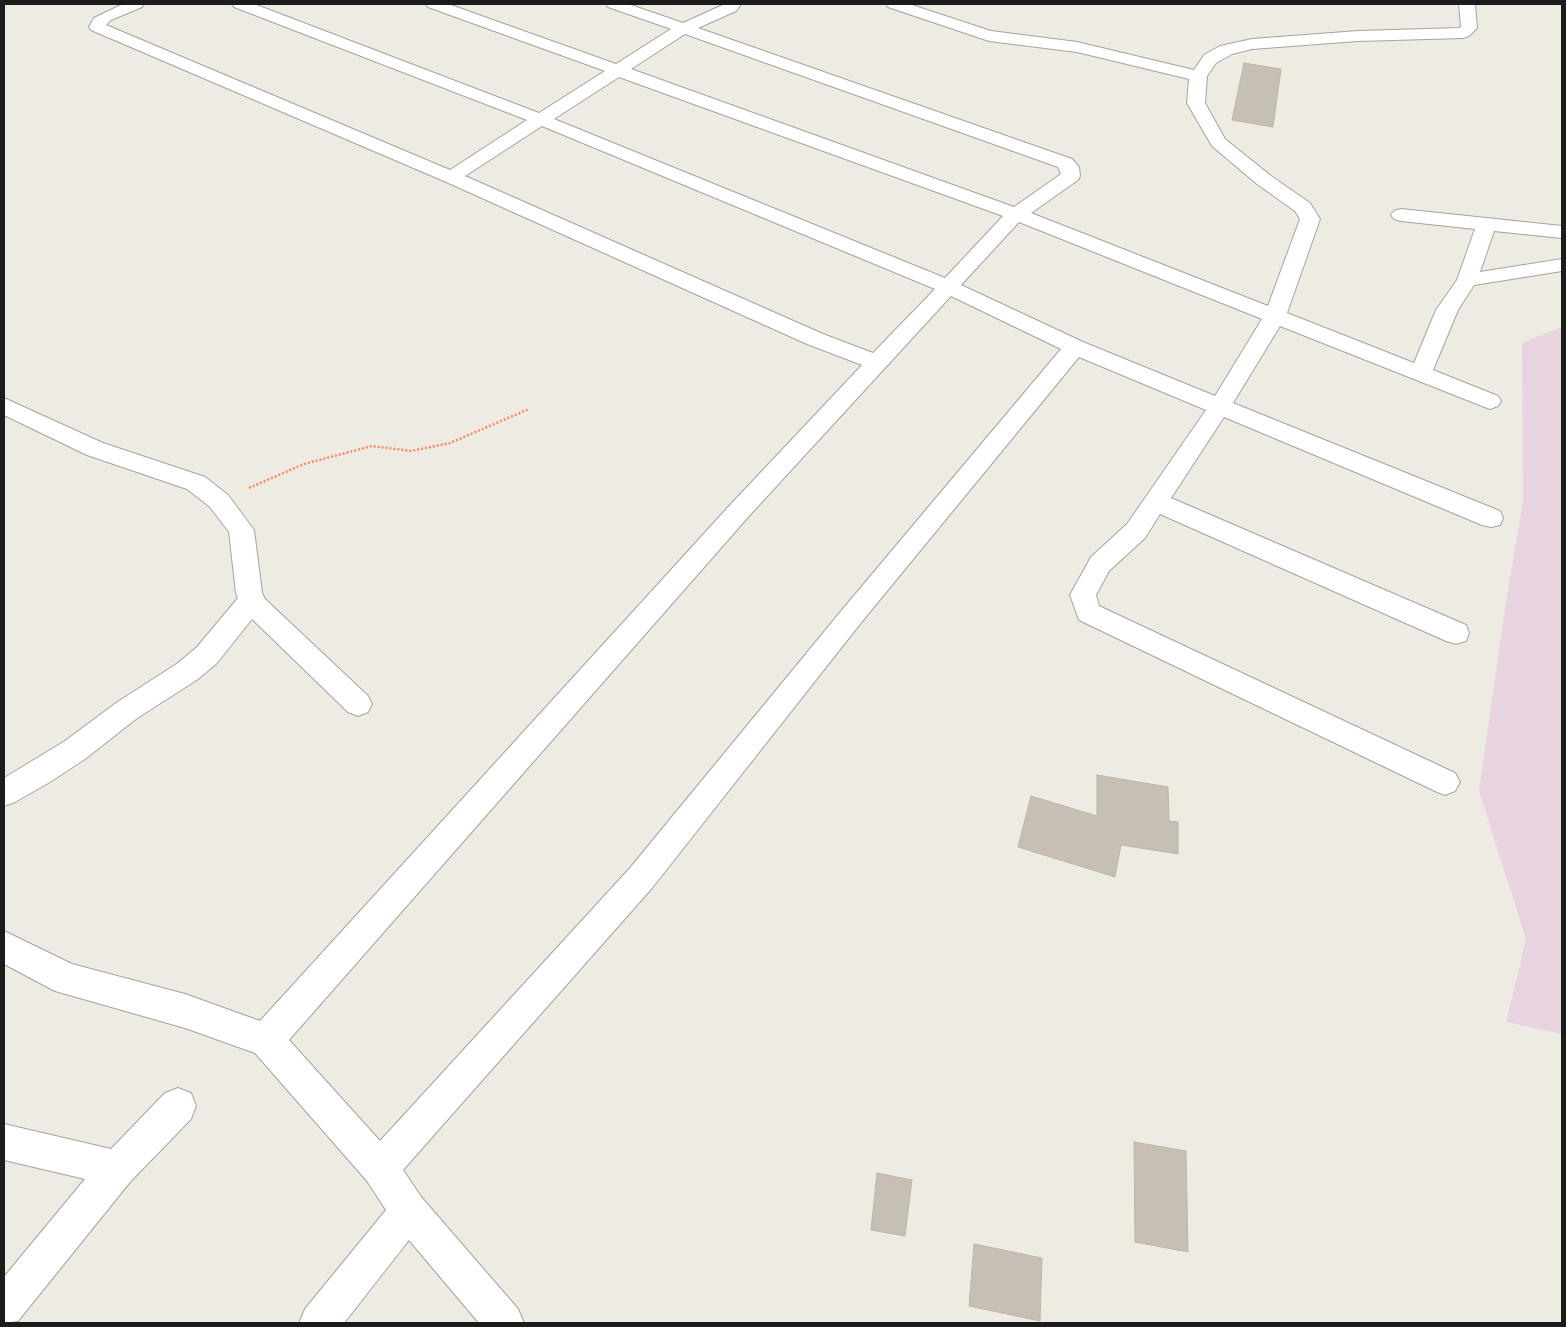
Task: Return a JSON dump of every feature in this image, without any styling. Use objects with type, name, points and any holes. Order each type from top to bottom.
[{"type":"street","points":[[136,4],[105,17],[100,20],[97,27],[451,178],[815,339],[877,363]]},
{"type":"street","points":[[240,4],[542,120],[949,287],[1075,346],[1490,518]]},
{"type":"street","points":[[434,4],[1016,214],[1490,401]]},
{"type":"street","points":[[266,1040],[635,626],[877,363],[1016,214],[1071,176],[1070,167],[1065,163],[614,4]]},
{"type":"street","points":[[451,178],[684,28],[730,8],[733,4]]},
{"type":"street","points":[[894,4],[989,36],[1077,48],[1198,76]]},
{"type":"street","points":[[1445,782],[1088,612],[1083,595],[1100,564],[1136,531],[1220,406],[1274,316],[1310,219],[1303,207],[1264,180],[1218,142],[1196,103],[1198,76],[1210,60],[1226,50],[1252,44],[1358,36],[1435,36],[1463,33],[1469,28],[1467,4]]},
{"type":"street","points":[[1401,215],[1562,232]]},
{"type":"street","points":[[1421,373],[1447,310],[1467,280],[1487,224]]},
{"type":"street","points":[[1467,280],[1562,265]]},
{"type":"street","points":[[380,1168],[641,878],[851,617],[1075,346]]},
{"type":"street","points":[[4,406],[95,448],[196,483],[219,501],[241,530],[249,594],[256,606],[358,704]]},
{"type":"street","points":[[1156,502],[1456,633]]},
{"type":"street","points":[[4,793],[47,768],[126,711],[188,671],[207,655],[252,600]]},
{"type":"street","points":[[4,947],[67,979],[185,1011],[266,1040],[380,1168],[409,1211],[504,1323]]},
{"type":"street","points":[[4,1307],[117,1169],[178,1106]]},
{"type":"street","points":[[4,1142],[117,1169]]},
{"type":"street","points":[[319,1323],[409,1211]]},
{"type":"path","points":[[219,501],[304,464],[372,446],[411,451],[450,443],[529,409]]},
{"type":"shaded area","points":[[1562,327],[1562,1034],[1506,1022],[1526,939],[1479,791],[1504,614],[1523,501],[1522,343]]},
{"type":"building","points":[[1244,63],[1281,69],[1273,127],[1232,120]]},
{"type":"building","points":[[1097,775],[1168,787],[1169,821],[1178,822],[1178,854],[1121,845],[1115,877],[1018,847],[1031,796],[1097,816]]},
{"type":"building","points":[[1134,1142],[1186,1151],[1188,1252],[1135,1242]]},
{"type":"building","points":[[877,1173],[912,1180],[905,1236],[871,1230]]},
{"type":"building","points":[[974,1244],[1042,1258],[1040,1321],[969,1306]]}]
